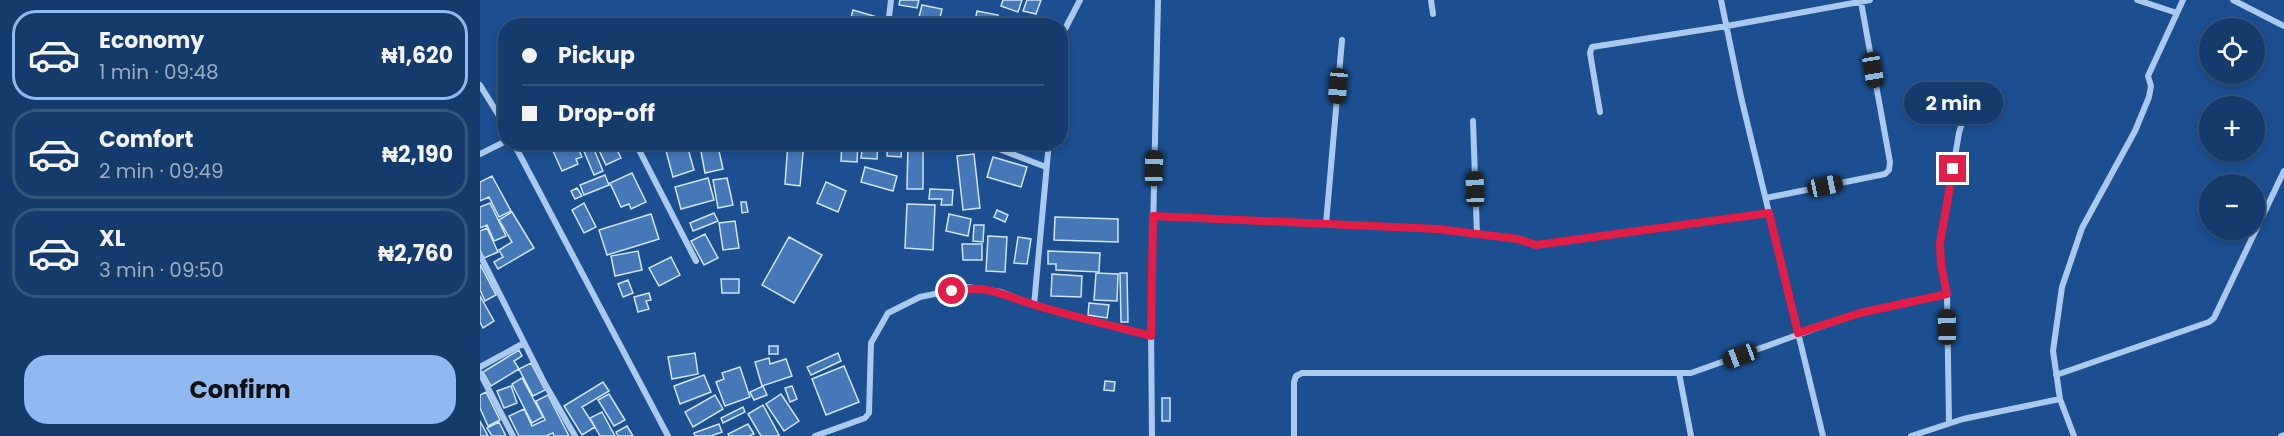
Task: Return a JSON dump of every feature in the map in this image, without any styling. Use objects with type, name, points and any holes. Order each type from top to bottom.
[{"type":"street","points":[[889,18],[891,0]]},
{"type":"street","points":[[1068,23],[1080,0]]},
{"type":"street","points":[[1152,436],[1151,336],[1158,0]]},
{"type":"street","points":[[1431,0],[1433,14]]},
{"type":"street","points":[[1722,0],[1769,213],[1823,436]]},
{"type":"street","points":[[1600,112],[1590,53],[1592,47],[1870,0]]},
{"type":"street","points":[[2137,0],[2177,13]]},
{"type":"street","points":[[2074,436],[2060,399],[2053,351],[2062,287],[2082,228],[2134,131],[2149,97],[2151,86],[2148,76],[2183,0]]},
{"type":"street","points":[[2233,0],[2284,26]]},
{"type":"street","points":[[1766,198],[1885,174],[1889,170],[1890,162],[1861,2]]},
{"type":"street","points":[[1326,224],[1342,39]]},
{"type":"street","points":[[480,85],[498,110]]},
{"type":"street","points":[[1949,423],[1947,294],[1941,264],[1940,243],[1959,133],[1971,93]]},
{"type":"street","points":[[1473,121],[1477,234]]},
{"type":"street","points":[[480,154],[498,145]]},
{"type":"street","points":[[517,150],[668,436]]},
{"type":"street","points":[[639,150],[696,261]]},
{"type":"street","points":[[1001,150],[1046,168]]},
{"type":"street","points":[[1034,305],[1047,150]]},
{"type":"street","points":[[2056,375],[2209,322],[2214,318],[2284,171]]},
{"type":"street","points":[[1153,216],[1437,229],[1518,239],[1536,245],[1769,213]]},
{"type":"street","points":[[480,255],[524,343],[575,436]]},
{"type":"street","points":[[814,436],[865,418],[869,413],[871,343],[888,313],[920,297],[968,287],[1001,292],[1034,305],[1151,336]]},
{"type":"street","points":[[1294,436],[1294,382],[1296,376],[1302,373],[1679,373],[1700,371],[1798,333],[1860,313],[1947,294]]},
{"type":"street","points":[[480,367],[524,343]]},
{"type":"street","points":[[1679,373],[1690,436]]},
{"type":"street","points":[[480,374],[513,436]]},
{"type":"street","points":[[1911,436],[1949,423],[2060,399]]},
{"type":"building","points":[[900,0],[919,0],[917,8],[899,5]]},
{"type":"building","points":[[1003,0],[1022,0],[1018,12],[1001,6]]},
{"type":"building","points":[[1027,0],[1041,0],[1036,14],[1023,11]]},
{"type":"building","points":[[922,5],[942,9],[940,18],[919,18]]},
{"type":"building","points":[[853,10],[877,17],[877,18],[851,18]]},
{"type":"building","points":[[977,11],[998,15],[997,18],[976,18]]},
{"type":"building","points":[[579,150],[582,157],[576,159],[578,164],[562,171],[553,151]]},
{"type":"building","points":[[583,150],[594,150],[603,171],[594,175]]},
{"type":"building","points":[[599,150],[617,150],[621,158],[606,165]]},
{"type":"building","points":[[688,150],[694,170],[673,177],[666,151]]},
{"type":"building","points":[[701,150],[719,150],[723,169],[705,173]]},
{"type":"building","points":[[787,150],[803,150],[800,186],[785,184]]},
{"type":"building","points":[[842,150],[858,150],[857,162],[841,161]]},
{"type":"building","points":[[862,150],[878,150],[877,159],[861,158]]},
{"type":"building","points":[[887,150],[901,150],[901,157],[887,156]]},
{"type":"building","points":[[908,150],[923,150],[923,189],[907,189]]},
{"type":"building","points":[[974,154],[980,208],[963,210],[957,156]]},
{"type":"building","points":[[993,157],[1027,167],[1021,187],[987,177]]},
{"type":"building","points":[[865,167],[897,176],[893,191],[861,182]]},
{"type":"building","points":[[632,173],[646,202],[631,209],[629,204],[621,207],[610,183]]},
{"type":"building","points":[[605,175],[609,185],[584,195],[580,185]]},
{"type":"building","points":[[492,176],[511,211],[499,217],[489,197],[480,201],[480,182]]},
{"type":"building","points":[[708,178],[714,200],[681,209],[675,187]]},
{"type":"building","points":[[727,178],[733,205],[718,208],[713,180]]},
{"type":"building","points":[[826,182],[846,191],[838,212],[817,203]]},
{"type":"building","points":[[577,188],[582,196],[575,199],[571,191]]},
{"type":"building","points":[[930,189],[953,190],[952,205],[941,205],[942,199],[929,199]]},
{"type":"building","points":[[741,202],[746,202],[748,212],[742,213]]},
{"type":"building","points":[[490,203],[506,236],[494,241],[487,225],[480,228],[480,207]]},
{"type":"building","points":[[584,203],[596,227],[584,233],[572,210]]},
{"type":"building","points":[[907,204],[935,205],[933,250],[905,248]]},
{"type":"building","points":[[997,210],[1008,215],[1005,222],[994,217]]},
{"type":"building","points":[[512,212],[534,248],[498,269],[494,262],[503,257],[499,250],[512,242],[499,220]]},
{"type":"building","points":[[714,213],[718,221],[693,231],[690,223]]},
{"type":"building","points":[[651,214],[659,239],[607,255],[599,230]]},
{"type":"building","points":[[949,214],[971,219],[968,236],[946,231]]},
{"type":"building","points":[[1055,217],[1118,219],[1118,242],[1054,240]]},
{"type":"building","points":[[735,221],[739,248],[723,250],[719,223]]},
{"type":"building","points":[[974,225],[984,225],[983,242],[973,241]]},
{"type":"building","points":[[487,228],[498,252],[484,258],[480,250],[480,231]]},
{"type":"building","points":[[705,234],[718,258],[704,265],[691,241]]},
{"type":"building","points":[[988,236],[1007,237],[1005,272],[986,271]]},
{"type":"building","points":[[789,237],[822,255],[794,303],[762,285]]},
{"type":"building","points":[[1018,237],[1031,239],[1027,264],[1014,263]]},
{"type":"building","points":[[962,244],[982,244],[982,260],[963,260]]},
{"type":"building","points":[[638,251],[642,270],[615,276],[611,256]]},
{"type":"building","points":[[1048,251],[1100,253],[1099,272],[1056,270],[1056,264],[1048,264]]},
{"type":"building","points":[[671,257],[680,275],[659,286],[649,268]]},
{"type":"building","points":[[480,264],[496,295],[485,301],[480,290]]},
{"type":"building","points":[[1096,273],[1118,274],[1117,301],[1094,300]]},
{"type":"building","points":[[1120,273],[1127,273],[1128,322],[1121,322]]},
{"type":"building","points":[[1052,274],[1082,276],[1081,297],[1051,296]]},
{"type":"building","points":[[721,279],[739,279],[739,293],[722,293]]},
{"type":"building","points":[[628,280],[633,293],[623,297],[618,284]]},
{"type":"building","points":[[649,293],[651,300],[646,301],[649,309],[638,312],[634,297]]},
{"type":"building","points":[[480,296],[494,321],[483,328],[480,322]]},
{"type":"building","points":[[1089,303],[1109,305],[1107,318],[1088,315]]},
{"type":"building","points":[[769,346],[778,346],[778,354],[769,354]]},
{"type":"building","points":[[519,350],[522,356],[514,361],[519,369],[491,386],[483,372]]},
{"type":"building","points":[[695,353],[698,374],[672,379],[668,357]]},
{"type":"building","points":[[838,353],[841,361],[811,375],[807,367]]},
{"type":"building","points":[[769,358],[770,364],[786,359],[792,376],[762,386],[755,362]]},
{"type":"building","points":[[531,363],[545,390],[533,396],[519,369]]},
{"type":"building","points":[[844,366],[859,402],[826,415],[812,379]]},
{"type":"building","points":[[740,367],[750,397],[725,406],[716,382],[724,379],[722,373]]},
{"type":"building","points":[[704,375],[711,392],[680,404],[674,386]]},
{"type":"building","points":[[522,378],[543,417],[532,423],[512,384]]},
{"type":"building","points":[[1105,381],[1115,382],[1114,391],[1104,390]]},
{"type":"building","points":[[603,382],[609,391],[582,407],[595,427],[582,435],[564,406]]},
{"type":"building","points":[[511,386],[517,403],[504,408],[497,391]]},
{"type":"building","points":[[763,386],[767,395],[754,400],[750,392]]},
{"type":"building","points":[[792,386],[797,399],[790,402],[785,388]]},
{"type":"building","points":[[486,392],[500,420],[488,426],[480,408],[480,395]]},
{"type":"building","points":[[609,394],[625,420],[614,426],[598,400]]},
{"type":"building","points":[[781,394],[799,421],[784,431],[766,404]]},
{"type":"building","points":[[548,395],[569,436],[554,436],[553,433],[546,436],[519,436],[509,416],[524,409],[532,426],[545,420],[536,401]]},
{"type":"building","points":[[715,395],[723,409],[693,427],[685,412]]},
{"type":"building","points":[[1162,398],[1170,398],[1170,421],[1162,421]]},
{"type":"building","points":[[763,405],[779,435],[777,436],[761,436],[748,414]]},
{"type":"building","points":[[743,407],[745,412],[723,423],[721,418]]},
{"type":"building","points":[[602,412],[615,436],[600,436],[590,418]]},
{"type":"building","points":[[480,421],[488,436],[480,436]]},
{"type":"building","points":[[499,422],[506,436],[492,436],[487,428]]},
{"type":"building","points":[[719,424],[722,432],[711,436],[695,436],[694,433]]},
{"type":"building","points":[[748,424],[754,434],[729,436],[728,434]]},
{"type":"building","points":[[627,426],[633,436],[618,436],[616,432]]},
{"type":"route","points":[[952,291],[968,287],[1001,292],[1034,305],[1151,336],[1153,216],[1437,229],[1518,239],[1536,245],[1769,213],[1798,333],[1860,313],[1947,294],[1941,264],[1940,243],[1953,169]]}]
